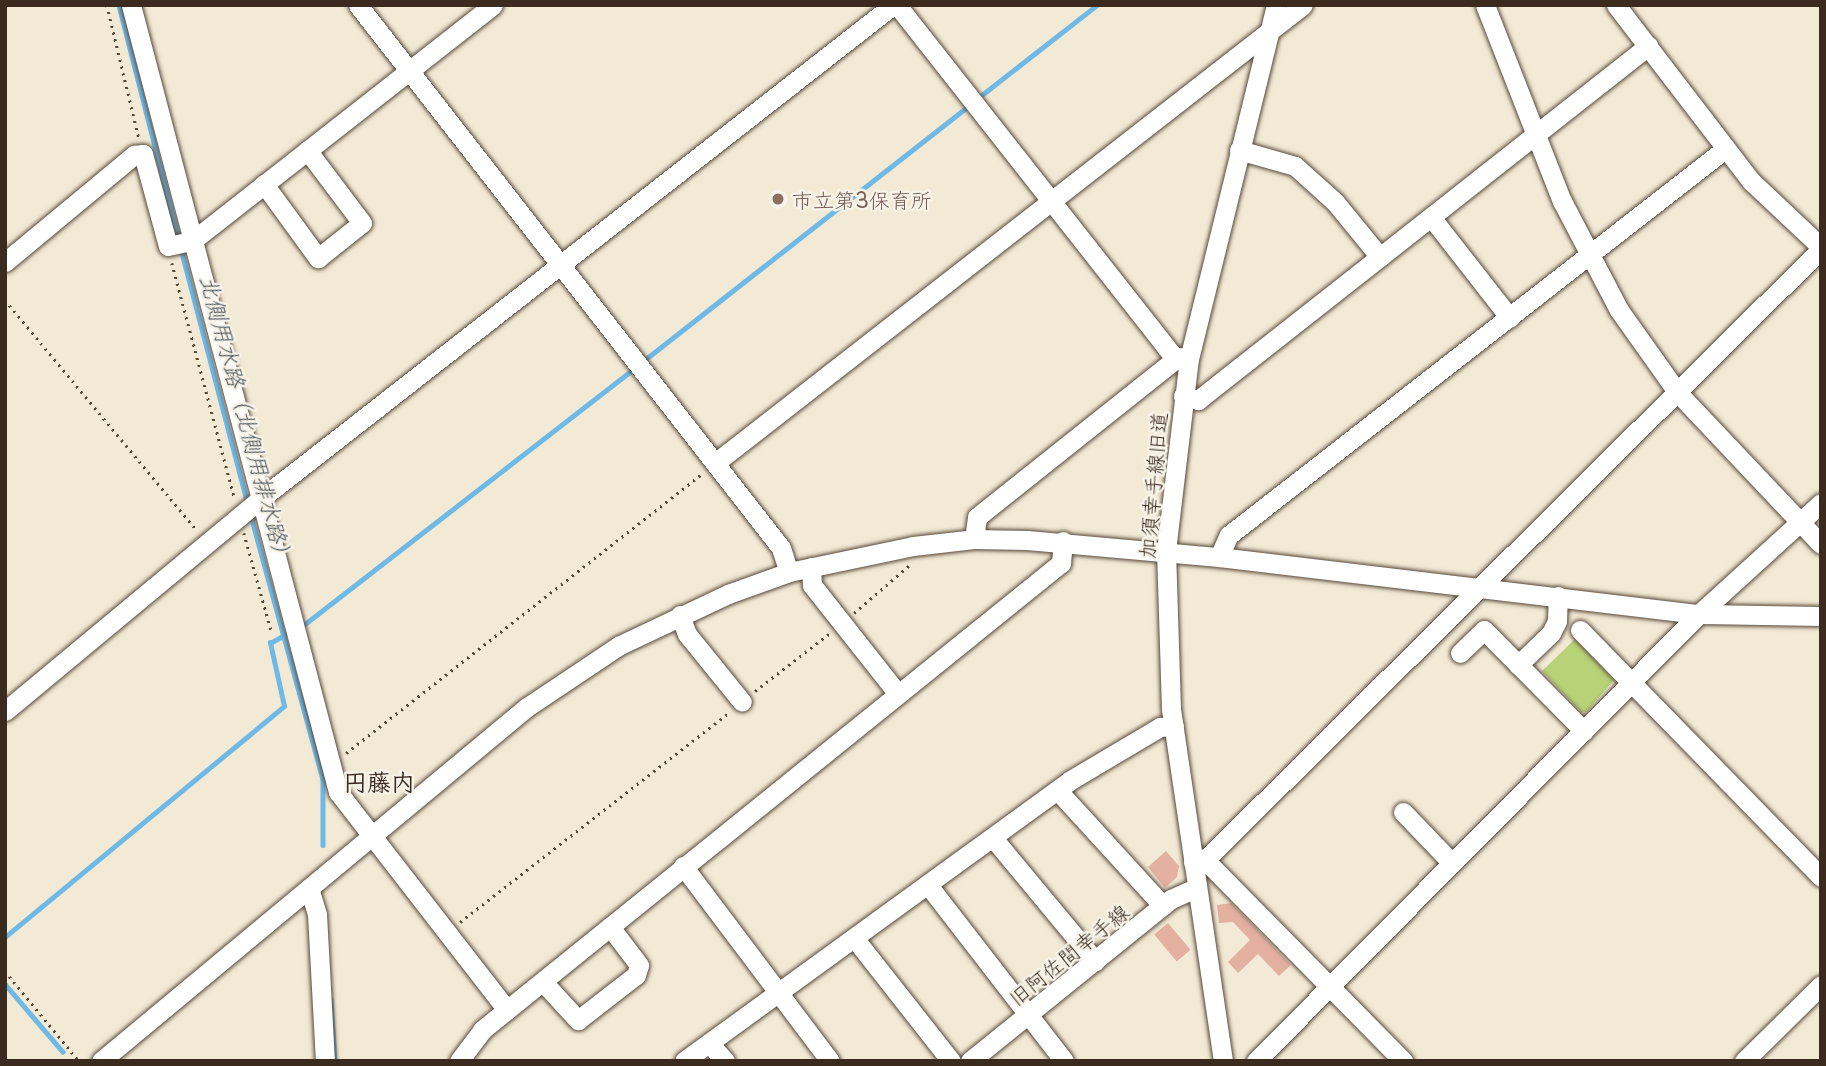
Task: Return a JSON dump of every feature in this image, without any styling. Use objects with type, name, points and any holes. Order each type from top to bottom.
[{"type":"street","points":[[131,5],[179,243]]},
{"type":"street","points":[[358,5],[781,548],[789,572]]},
{"type":"street","points":[[179,243],[264,184],[493,5]]},
{"type":"street","points":[[5,711],[259,500],[895,5],[1051,205],[1184,358],[974,520],[974,539]]},
{"type":"street","name":"加須幸手線旧道","points":[[1223,1061],[1196,888],[1198,861],[1174,726],[1166,551],[1183,396],[1184,358],[1276,5]]},
{"type":"street","points":[[715,463],[1051,205],[1303,5]]},
{"type":"street","points":[[1485,5],[1536,135],[1588,256],[1641,345],[1678,393],[1821,544]]},
{"type":"street","points":[[1403,1061],[1198,861],[1678,393],[1821,248],[1725,149],[1616,5]]},
{"type":"street","points":[[1183,396],[1198,400],[1648,46]]},
{"type":"street","points":[[1239,149],[1295,166],[1335,202],[1380,257]]},
{"type":"street","points":[[1219,557],[1229,536],[1725,149]]},
{"type":"street","points":[[264,184],[318,258],[362,223],[307,150]]},
{"type":"street","points":[[5,262],[134,155],[143,154],[179,243],[259,500],[338,792],[370,838],[507,1010]]},
{"type":"street","points":[[1431,217],[1510,318]]},
{"type":"street","points":[[1256,1061],[1326,986],[1632,684],[1699,614],[1821,503]]},
{"type":"street","points":[[101,1061],[527,707],[618,646],[680,615],[789,572],[913,546],[974,539],[1063,541],[1480,586],[1699,614],[1821,616]]},
{"type":"street","points":[[459,1061],[482,1030],[1061,563],[1063,541]]},
{"type":"street","points":[[811,567],[812,585],[898,694]]},
{"type":"street","points":[[1518,665],[1551,633],[1557,621],[1558,596]]},
{"type":"street","points":[[680,615],[687,634],[742,702]]},
{"type":"street","points":[[1460,653],[1484,630],[1584,730]]},
{"type":"street","points":[[1580,630],[1821,877]]},
{"type":"street","points":[[684,1061],[1059,792],[1138,739],[1160,727],[1174,726]]},
{"type":"street","points":[[1059,792],[1163,906]]},
{"type":"street","points":[[1403,812],[1451,862]]},
{"type":"street","points":[[993,838],[1095,961]]},
{"type":"street","points":[[683,866],[830,1061]]},
{"type":"street","points":[[928,885],[1064,1061]]},
{"type":"street","points":[[309,888],[317,914],[325,1061]]},
{"type":"street","name":"旧阿佐間幸手線","points":[[970,1061],[1163,906],[1196,888]]},
{"type":"street","points":[[543,982],[578,1020],[636,975],[639,965],[610,927]]},
{"type":"street","points":[[855,939],[951,1061]]},
{"type":"street","points":[[1744,1061],[1821,985]]},
{"type":"street","points":[[709,1043],[724,1061]]},
{"type":"path","points":[[107,5],[143,154]]},
{"type":"path","points":[[179,243],[232,488]]},
{"type":"path","points":[[5,300],[207,542]]},
{"type":"path","points":[[331,765],[715,463]]},
{"type":"path","points":[[247,543],[271,630]]},
{"type":"path","points":[[446,933],[910,569],[913,546]]},
{"type":"path","points":[[5,971],[79,1061]]},
{"type":"green space","points":[[1575,639],[1614,680],[1586,712],[1581,712],[1542,671]]},
{"type":"building","points":[[1166,851],[1179,866],[1177,877],[1165,888],[1148,867]]},
{"type":"building","points":[[1231,903],[1291,965],[1279,976],[1258,954],[1238,973],[1228,962],[1250,940],[1233,922],[1219,923],[1217,905]]},
{"type":"building","points":[[1168,923],[1190,950],[1177,961],[1154,935]]},
{"type":"waterway","name":"北側用水路（北側用排水路）","points":[[119,5],[179,240]]},
{"type":"waterway","points":[[983,94],[1097,5]]},
{"type":"waterway","points":[[647,358],[964,109]]},
{"type":"waterway","name":"北側用水路（北側用排水路）","points":[[181,249],[247,501]]},
{"type":"waterway","points":[[301,627],[632,370]]},
{"type":"waterway","name":"北側用水路（北側用排水路）","points":[[251,516],[323,779],[323,845]]},
{"type":"waterway","points":[[5,937],[284,706],[270,643],[290,632]]},
{"type":"waterway","points":[[5,984],[63,1052]]},
{"type":"waterway","name":"北側用水路（北側用排水路）","points":[[331,999],[335,1061]]},
{"type":"place","name":"市立第3保育所","points":[[778,199]]},
{"type":"district","name":"円藤内","points":[[379,782]]}]
